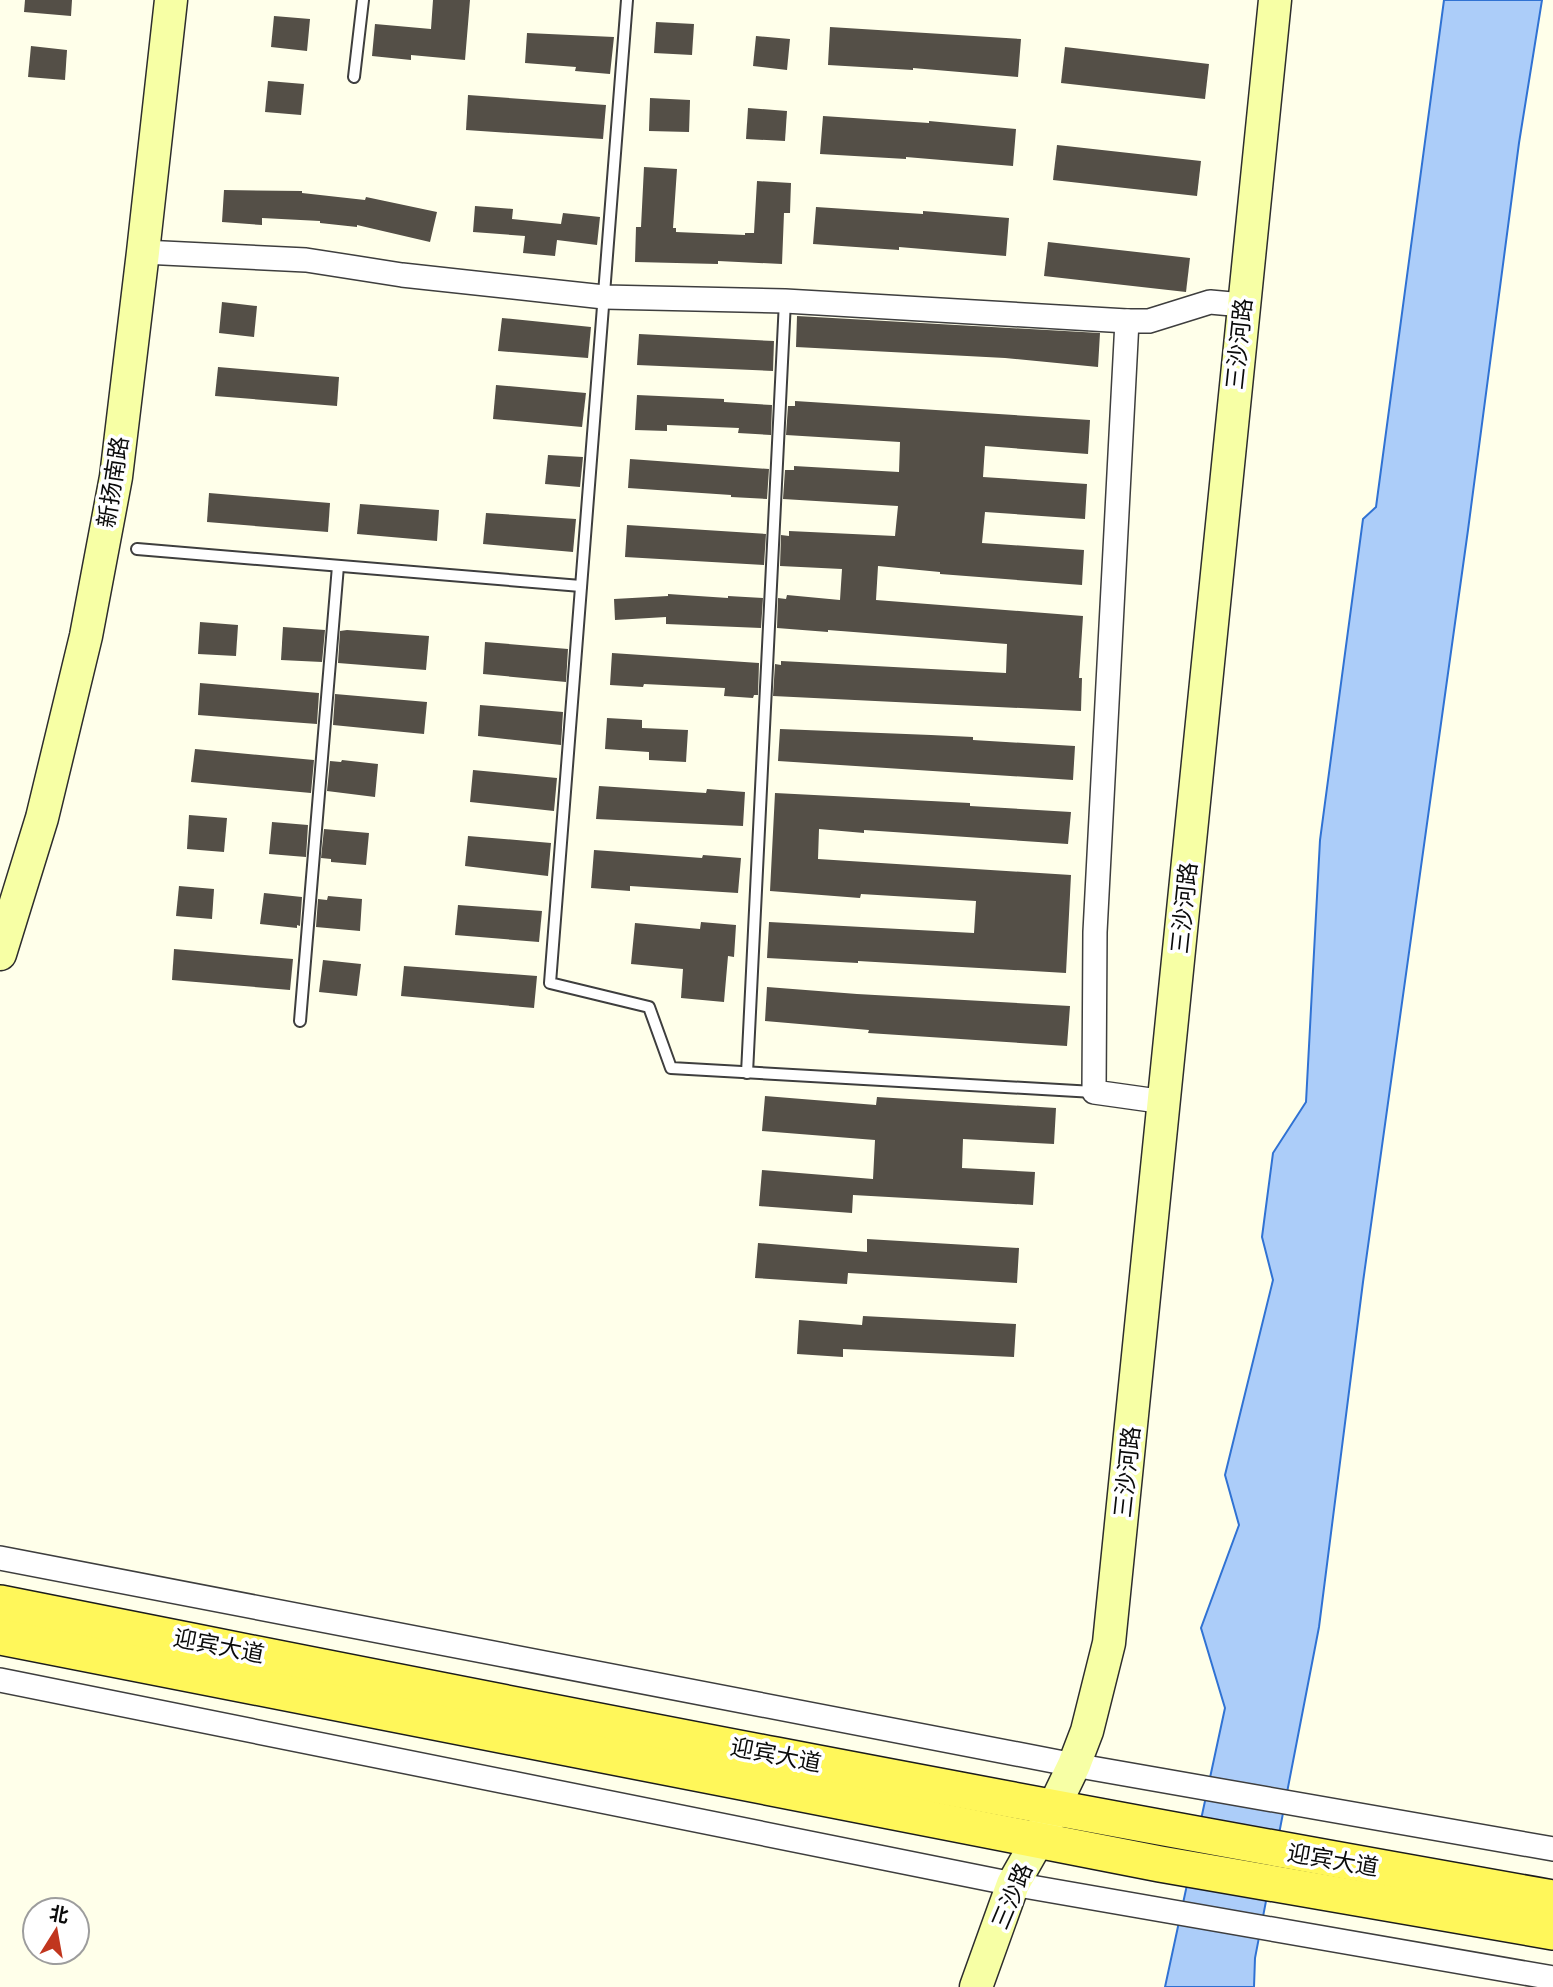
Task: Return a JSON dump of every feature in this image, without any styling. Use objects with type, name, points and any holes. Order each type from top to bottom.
[{"type":"main road","name":"迎宾大道","points":[[0,1603],[674,1753],[1038,1840],[1285,1887],[1553,1932]]},
{"type":"main road","name":"迎宾大道","points":[[0,1637],[674,1753],[1053,1807],[1553,1898]]},
{"type":"street","name":"新扬南路","points":[[0,954],[43,818],[86,636],[116,477],[171,0]]},
{"type":"street","name":"三沙河路","points":[[1053,1807],[1087,1731],[1109,1643],[1275,0]]},
{"type":"street","points":[[144,252],[306,260],[402,275],[604,298],[785,300],[1128,321],[1149,321],[1210,302],[1243,305]]},
{"type":"street","points":[[1128,321],[1124,351],[1095,932],[1094,1092],[1165,1102]]},
{"type":"street","points":[[0,1558],[1074,1765],[1553,1849]]},
{"type":"street","points":[[0,1680],[1013,1884],[1553,1978]]},
{"type":"street","name":"三沙路","points":[[976,1987],[1013,1884],[1053,1807]]},
{"type":"lane","points":[[354,77],[363,0]]},
{"type":"lane","points":[[627,0],[550,983],[649,1007],[671,1068],[1094,1092]]},
{"type":"lane","points":[[747,1073],[785,300]]},
{"type":"lane","points":[[136,550],[581,586]]},
{"type":"lane","points":[[300,1021],[338,566]]},
{"type":"water","points":[[1444,0],[1542,0],[1519,143],[1363,1282],[1319,1627],[1255,1958],[1254,1987],[1165,1987],[1225,1708],[1201,1628],[1239,1525],[1225,1475],[1273,1280],[1262,1237],[1273,1153],[1306,1102],[1320,840],[1363,519],[1376,507]]},
{"type":"building","points":[[25,0],[72,0],[71,16],[24,12]]},
{"type":"building","points":[[433,0],[470,0],[465,60],[411,55],[411,60],[372,56],[375,24],[431,29]]},
{"type":"building","points":[[274,16],[310,19],[307,51],[271,47]]},
{"type":"building","points":[[656,22],[694,24],[692,55],[654,53]]},
{"type":"building","points":[[830,27],[1021,39],[1018,77],[913,68],[828,65]]},
{"type":"building","points":[[527,33],[614,37],[610,74],[575,71],[576,67],[525,63]]},
{"type":"building","points":[[756,36],[790,39],[787,70],[753,66]]},
{"type":"building","points":[[31,46],[67,50],[65,80],[28,77]]},
{"type":"building","points":[[1065,47],[1209,64],[1205,99],[1061,83]]},
{"type":"building","points":[[268,81],[304,84],[301,115],[265,112]]},
{"type":"building","points":[[468,95],[606,105],[603,139],[466,130]]},
{"type":"building","points":[[650,98],[690,100],[689,132],[649,131]]},
{"type":"building","points":[[748,108],[787,111],[785,141],[746,139]]},
{"type":"building","points":[[823,116],[929,121],[1016,129],[1013,166],[906,157],[820,154]]},
{"type":"building","points":[[1057,145],[1201,161],[1197,196],[1053,180]]},
{"type":"building","points":[[644,167],[677,169],[673,228],[676,228],[676,232],[745,235],[754,233],[757,181],[791,183],[790,213],[784,213],[782,264],[718,261],[718,264],[635,262],[636,227],[641,227]]},
{"type":"building","points":[[224,190],[302,191],[365,200],[366,197],[437,212],[430,242],[357,225],[320,221],[262,218],[262,225],[222,222]]},
{"type":"building","points":[[475,206],[513,209],[512,219],[561,224],[563,213],[600,217],[597,245],[557,240],[555,256],[523,253],[525,236],[473,232]]},
{"type":"building","points":[[816,207],[1009,218],[1006,256],[899,247],[899,250],[813,244]]},
{"type":"building","points":[[1048,242],[1190,258],[1186,292],[1044,276]]},
{"type":"building","points":[[222,302],[257,306],[254,337],[219,333]]},
{"type":"building","points":[[797,316],[1100,333],[1098,367],[1005,358],[796,347]]},
{"type":"building","points":[[502,318],[591,327],[588,358],[498,351]]},
{"type":"building","points":[[639,334],[774,341],[773,371],[637,365]]},
{"type":"building","points":[[218,367],[339,377],[337,406],[215,396]]},
{"type":"building","points":[[496,385],[586,393],[582,427],[493,419]]},
{"type":"building","points":[[637,395],[724,399],[724,402],[772,405],[771,435],[738,433],[739,428],[667,425],[667,431],[635,430]]},
{"type":"building","points":[[795,401],[1090,420],[1088,454],[985,446],[983,477],[1087,484],[1085,519],[985,512],[982,543],[1084,550],[1082,585],[940,574],[878,566],[876,600],[1083,616],[1079,678],[1082,678],[1081,711],[773,696],[775,664],[781,665],[781,661],[1006,673],[1007,644],[777,628],[778,598],[786,599],[787,595],[840,600],[842,569],[780,566],[781,535],[789,536],[789,531],[895,536],[898,506],[783,499],[785,470],[794,470],[794,466],[899,472],[900,442],[786,435],[788,406],[795,406]]},
{"type":"building","points":[[548,455],[583,457],[580,487],[545,484]]},
{"type":"building","points":[[630,459],[769,469],[767,499],[628,488]]},
{"type":"building","points":[[209,493],[330,503],[328,532],[207,522]]},
{"type":"building","points":[[360,504],[439,510],[437,541],[357,534]]},
{"type":"building","points":[[486,513],[576,519],[573,552],[483,544]]},
{"type":"building","points":[[627,525],[766,534],[764,565],[625,557]]},
{"type":"building","points":[[668,594],[763,598],[761,628],[666,624],[666,617],[615,620],[614,599]]},
{"type":"building","points":[[200,622],[238,625],[236,656],[198,654]]},
{"type":"building","points":[[283,627],[325,630],[322,662],[281,660]]},
{"type":"building","points":[[340,631],[429,636],[426,670],[338,663]]},
{"type":"building","points":[[485,642],[568,649],[566,682],[483,674]]},
{"type":"building","points":[[612,653],[759,663],[758,695],[753,698],[724,696],[725,688],[610,685]]},
{"type":"building","points":[[200,683],[319,693],[317,724],[198,715]]},
{"type":"building","points":[[335,694],[427,702],[424,734],[333,725]]},
{"type":"building","points":[[480,705],[563,712],[561,745],[478,736]]},
{"type":"building","points":[[607,718],[642,720],[642,728],[688,730],[686,762],[649,760],[649,752],[605,749]]},
{"type":"building","points":[[780,729],[973,737],[973,740],[1075,746],[1073,780],[778,761]]},
{"type":"building","points":[[195,749],[314,760],[311,793],[191,782]]},
{"type":"building","points":[[330,761],[378,764],[375,797],[327,791]]},
{"type":"building","points":[[473,770],[557,778],[554,811],[470,802]]},
{"type":"building","points":[[599,786],[706,793],[707,789],[745,792],[743,826],[596,819]]},
{"type":"building","points":[[775,793],[970,803],[970,806],[1071,812],[1068,844],[819,829],[818,859],[1071,875],[1066,973],[767,958],[769,922],[974,933],[976,901],[861,894],[860,898],[770,891]]},
{"type":"building","points":[[189,815],[227,818],[224,852],[187,849]]},
{"type":"building","points":[[272,822],[308,825],[306,857],[269,854]]},
{"type":"building","points":[[324,829],[369,833],[366,865],[331,862],[331,859],[321,858]]},
{"type":"building","points":[[468,836],[551,843],[548,876],[465,866]]},
{"type":"building","points":[[594,850],[702,858],[703,855],[741,858],[738,893],[630,886],[630,891],[591,888]]},
{"type":"building","points":[[179,886],[214,889],[212,919],[176,916]]},
{"type":"building","points":[[264,893],[302,897],[300,926],[297,925],[297,928],[260,924]]},
{"type":"building","points":[[328,896],[362,899],[360,931],[316,927],[318,899],[327,900]]},
{"type":"building","points":[[458,905],[542,911],[539,942],[455,935]]},
{"type":"building","points":[[701,922],[736,925],[734,957],[728,956],[724,1002],[681,998],[683,969],[631,964],[635,923],[700,929]]},
{"type":"building","points":[[174,949],[293,959],[290,990],[172,980]]},
{"type":"building","points":[[323,960],[361,964],[357,996],[319,992]]},
{"type":"building","points":[[404,966],[537,976],[534,1008],[401,996]]},
{"type":"building","points":[[767,987],[1070,1006],[1067,1046],[868,1033],[869,1030],[765,1021]]},
{"type":"building","points":[[765,1096],[876,1105],[877,1097],[1056,1108],[1054,1144],[963,1139],[962,1168],[1035,1172],[1033,1205],[853,1195],[852,1213],[759,1206],[762,1170],[873,1179],[875,1140],[762,1131]]},
{"type":"building","points":[[867,1239],[1019,1248],[1017,1283],[848,1273],[847,1284],[755,1278],[758,1243],[867,1252]]},
{"type":"building","points":[[863,1316],[1016,1324],[1014,1357],[843,1349],[843,1357],[797,1354],[799,1320],[862,1325]]}]
